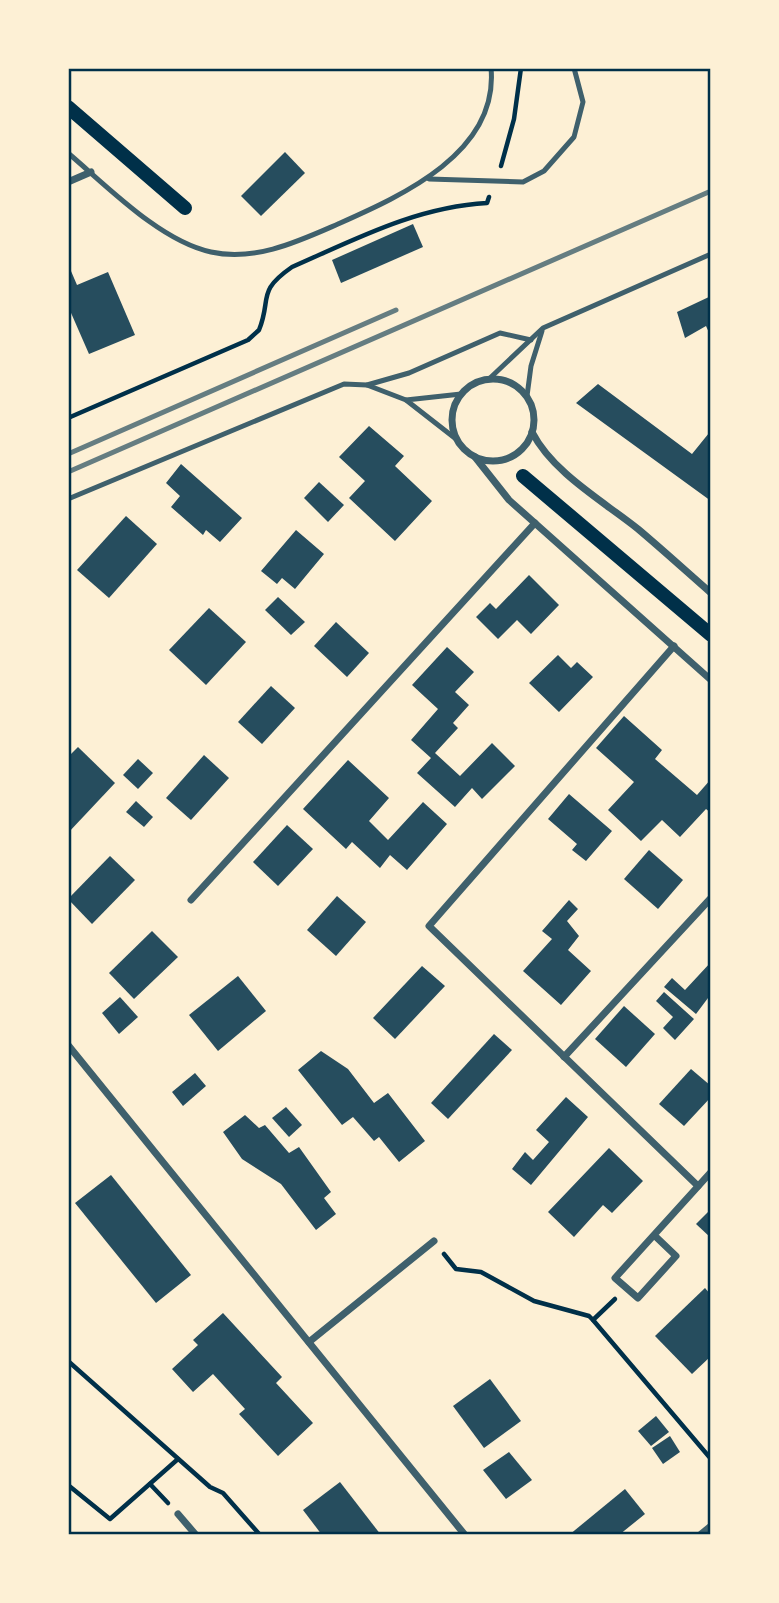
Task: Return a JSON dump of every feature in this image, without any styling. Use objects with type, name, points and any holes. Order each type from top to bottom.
[{"type":"main road","points":[[68,107],[185,208]]},
{"type":"main road","points":[[523,475],[711,635]]},
{"type":"street","points":[[68,183],[91,172]]},
{"type":"street","points":[[475,457],[491,461],[507,458],[521,450],[532,432],[533,416],[527,396],[510,383],[489,379],[474,383],[461,394],[452,413],[456,439],[475,457],[509,500],[711,680]]},
{"type":"street","points":[[532,432],[540,447],[564,470],[711,593]]},
{"type":"street","points":[[191,900],[535,523]]},
{"type":"street","points":[[674,646],[429,926],[698,1186]]},
{"type":"street","points":[[564,1057],[711,898]]},
{"type":"street","points":[[68,1045],[465,1535]]},
{"type":"street","points":[[654,1235],[676,1256],[638,1298],[615,1278],[711,1172]]},
{"type":"street","points":[[309,1342],[434,1241]]},
{"type":"street","points":[[178,1514],[196,1535]]},
{"type":"street","points":[[700,1535],[711,1526]]},
{"type":"lane","points":[[68,153],[167,233],[213,253],[253,253],[292,244],[401,196],[429,179],[458,152],[474,130],[486,106],[492,81],[491,68]]},
{"type":"lane","points":[[429,179],[523,182],[544,171],[574,137],[583,102],[575,68]]},
{"type":"lane","points":[[489,379],[543,328],[711,254]]},
{"type":"lane","points":[[527,396],[531,366],[543,328]]},
{"type":"lane","points":[[68,499],[344,384],[367,385],[409,373],[500,333],[531,340]]},
{"type":"lane","points":[[367,385],[406,400],[456,439]]},
{"type":"lane","points":[[406,400],[461,394]]},
{"type":"path","points":[[68,418],[248,340],[259,330],[264,300],[276,279],[292,267],[409,216],[451,205],[487,202],[513,119],[521,68]]},
{"type":"path","points":[[434,1241],[456,1269],[481,1272],[519,1295],[593,1320],[711,1459]]},
{"type":"path","points":[[593,1320],[626,1287]]},
{"type":"path","points":[[68,1361],[210,1487],[223,1493],[260,1535]]},
{"type":"path","points":[[68,1485],[110,1519],[178,1459]]},
{"type":"path","points":[[150,1484],[178,1514]]},
{"type":"building","points":[[285,152],[305,173],[261,216],[241,196]]},
{"type":"building","points":[[413,224],[423,247],[341,283],[332,260]]},
{"type":"building","points":[[68,264],[77,285],[108,272],[135,335],[89,354],[68,306]]},
{"type":"building","points":[[711,296],[711,337],[706,326],[685,338],[677,312]]},
{"type":"building","points":[[598,384],[692,454],[709,433],[711,435],[711,501],[576,403]]},
{"type":"building","points":[[369,426],[404,456],[395,466],[432,501],[395,541],[349,498],[365,481],[339,457]]},
{"type":"building","points":[[181,464],[242,518],[220,542],[206,530],[203,535],[171,507],[180,496],[166,483]]},
{"type":"building","points":[[319,482],[344,505],[328,522],[304,498]]},
{"type":"building","points":[[126,516],[157,544],[109,598],[77,570]]},
{"type":"building","points":[[296,530],[324,554],[295,589],[282,578],[277,584],[261,571]]},
{"type":"building","points":[[529,575],[559,605],[531,634],[517,620],[498,639],[476,617],[490,603],[496,609]]},
{"type":"building","points":[[278,597],[305,622],[291,635],[265,610]]},
{"type":"building","points":[[209,608],[246,642],[206,685],[169,650]]},
{"type":"building","points":[[336,622],[369,653],[347,677],[314,646]]},
{"type":"building","points":[[447,647],[474,672],[455,692],[469,705],[453,723],[458,728],[435,753],[460,776],[492,743],[515,766],[482,799],[472,788],[455,807],[417,773],[431,758],[411,740],[438,709],[412,685]]},
{"type":"building","points":[[558,655],[571,668],[577,662],[593,677],[559,712],[529,683]]},
{"type":"building","points":[[271,686],[295,708],[262,744],[238,722]]},
{"type":"building","points":[[624,716],[662,750],[655,759],[697,795],[711,779],[711,813],[706,809],[680,837],[662,820],[641,841],[608,810],[634,782],[596,748]]},
{"type":"building","points":[[78,747],[115,783],[68,833],[68,757]]},
{"type":"building","points":[[204,755],[229,778],[191,820],[166,798]]},
{"type":"building","points":[[138,759],[153,773],[138,789],[123,775]]},
{"type":"building","points":[[348,760],[389,798],[369,821],[388,840],[423,802],[447,824],[407,870],[390,855],[380,868],[352,842],[346,849],[303,809]]},
{"type":"building","points":[[569,794],[612,831],[586,861],[572,850],[577,844],[548,819]]},
{"type":"building","points":[[136,801],[153,817],[144,827],[126,812]]},
{"type":"building","points":[[287,825],[313,849],[278,886],[253,862]]},
{"type":"building","points":[[649,850],[683,880],[658,909],[624,879]]},
{"type":"building","points":[[110,856],[135,880],[92,924],[68,899]]},
{"type":"building","points":[[337,896],[366,922],[336,956],[307,930]]},
{"type":"building","points":[[569,900],[578,909],[567,921],[579,936],[568,950],[591,971],[561,1005],[523,971],[552,939],[542,931]]},
{"type":"building","points":[[152,931],[178,957],[134,999],[109,973]]},
{"type":"building","points":[[711,962],[711,994],[696,1014],[664,987],[672,978],[685,990]]},
{"type":"building","points":[[422,966],[445,986],[395,1039],[373,1018]]},
{"type":"building","points":[[238,976],[266,1011],[218,1051],[189,1015]]},
{"type":"building","points":[[664,992],[694,1019],[675,1040],[663,1028],[673,1017],[656,1001]]},
{"type":"building","points":[[120,997],[138,1017],[119,1034],[102,1013]]},
{"type":"building","points":[[624,1006],[655,1034],[626,1067],[595,1039]]},
{"type":"building","points":[[494,1034],[512,1050],[448,1119],[431,1103]]},
{"type":"building","points":[[321,1051],[348,1069],[374,1103],[388,1093],[425,1141],[399,1162],[379,1137],[374,1141],[353,1117],[342,1125],[298,1070]]},
{"type":"building","points":[[691,1069],[711,1086],[711,1097],[684,1126],[659,1104]]},
{"type":"building","points":[[195,1073],[206,1086],[183,1106],[172,1092]]},
{"type":"building","points":[[566,1097],[588,1117],[531,1185],[512,1169],[525,1152],[533,1160],[549,1142],[536,1130]]},
{"type":"building","points":[[286,1107],[302,1125],[289,1137],[272,1118]]},
{"type":"building","points":[[245,1115],[259,1128],[265,1125],[289,1153],[299,1147],[331,1192],[324,1198],[336,1214],[316,1230],[281,1184],[242,1159],[223,1132]]},
{"type":"building","points":[[609,1148],[643,1181],[612,1213],[603,1205],[574,1237],[548,1212]]},
{"type":"building","points":[[111,1175],[191,1275],[156,1303],[75,1203]]},
{"type":"building","points":[[711,1209],[711,1238],[696,1224]]},
{"type":"building","points":[[705,1288],[711,1295],[711,1356],[692,1374],[655,1336]]},
{"type":"building","points":[[223,1313],[282,1377],[276,1383],[313,1423],[278,1456],[239,1414],[245,1409],[213,1374],[193,1392],[172,1369],[198,1345],[193,1340]]},
{"type":"building","points":[[490,1379],[521,1421],[484,1448],[453,1406]]},
{"type":"building","points":[[656,1416],[669,1432],[651,1446],[638,1431]]},
{"type":"building","points":[[670,1436],[680,1452],[663,1464],[652,1448]]},
{"type":"building","points":[[509,1452],[532,1480],[506,1499],[483,1470]]},
{"type":"building","points":[[340,1482],[381,1535],[322,1535],[303,1510]]},
{"type":"building","points":[[625,1489],[645,1514],[619,1535],[569,1535]]},
{"type":"railway","points":[[68,472],[711,191]]},
{"type":"railway","points":[[68,454],[396,310]]}]
